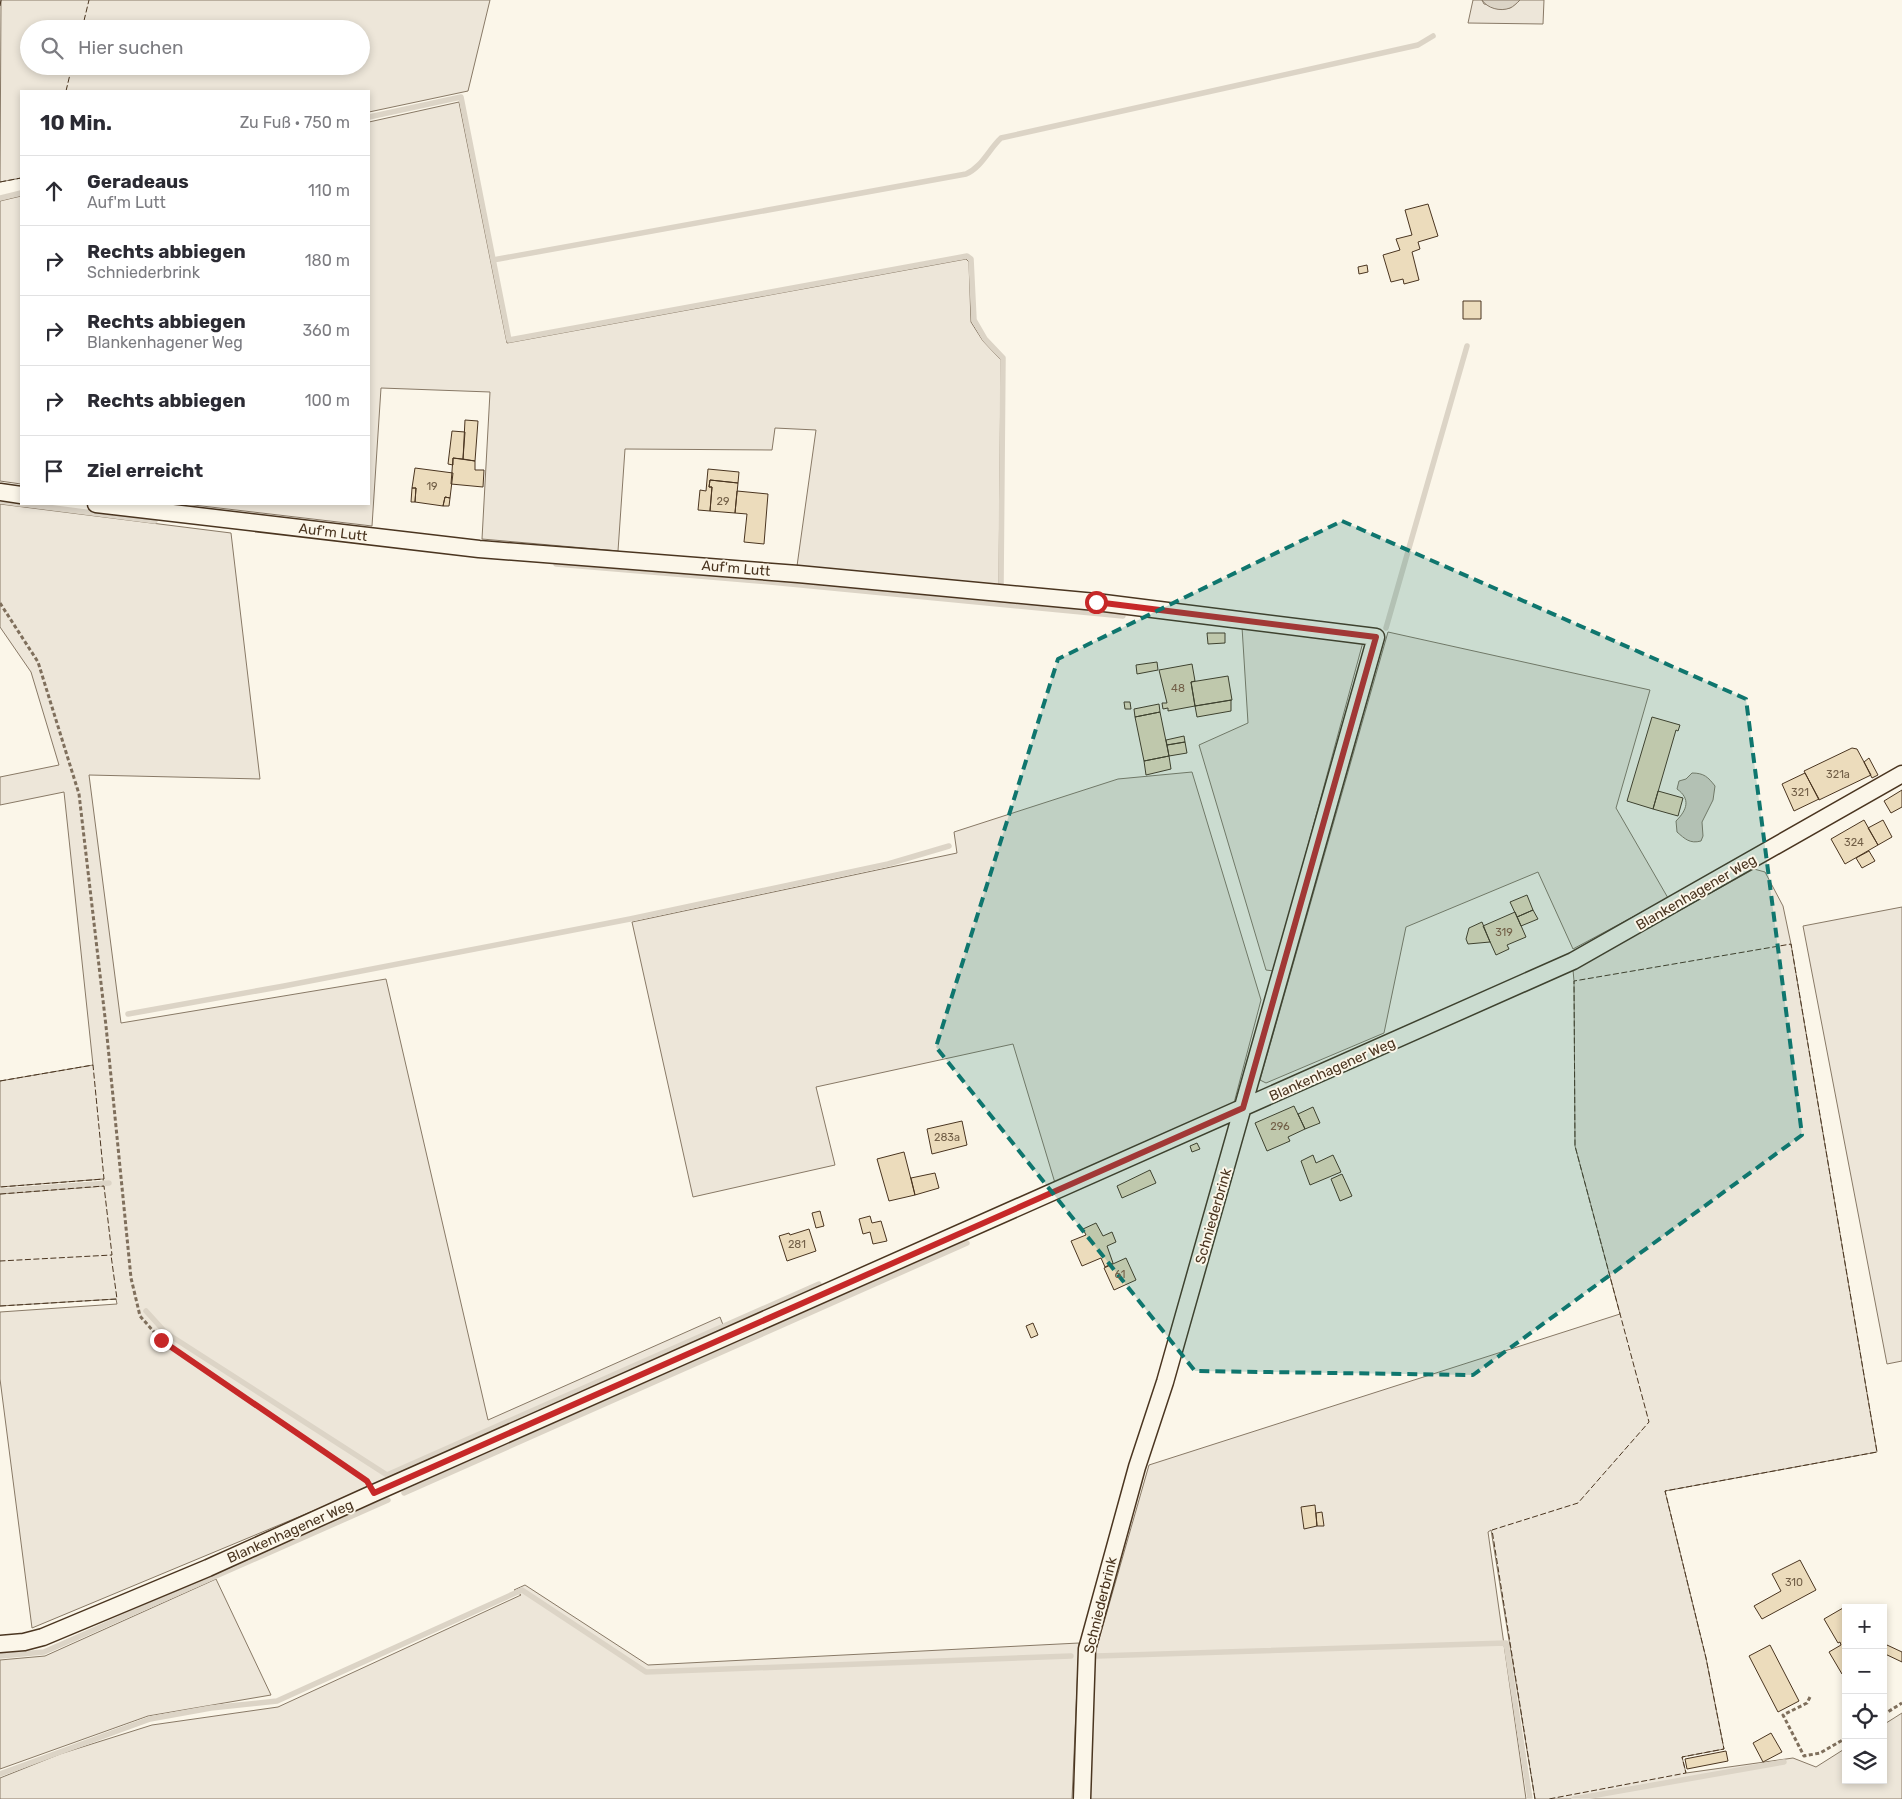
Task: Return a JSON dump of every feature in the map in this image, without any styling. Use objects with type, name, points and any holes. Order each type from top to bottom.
[{"type":"street","points":[[0,492],[20,495]]},
{"type":"street","name":"Auf'm Lutt","points":[[105,505],[479,549],[778,572],[1096,602],[1376,637]]},
{"type":"street","name":"Schniederbrink","points":[[1082,1799],[1087,1649],[1137,1467],[1165,1382],[1376,637]]},
{"type":"street","name":"Blankenhagener Weg","points":[[0,1644],[24,1642],[44,1637],[208,1568],[1573,962],[1902,774]]},
{"type":"path","points":[[0,603],[38,662],[79,794],[106,1026],[131,1278],[140,1316],[161,1340],[367,1481],[374,1493]]},
{"type":"path","points":[[1810,1698],[1807,1703],[1783,1715],[1804,1756],[1820,1753],[1844,1739]]},
{"type":"path","points":[[1887,1712],[1902,1703]]},
{"type":"highlighted area","points":[[1342,521],[1746,699],[1802,1135],[1473,1375],[1195,1371],[936,1047],[1058,659]]},
{"type":"shaded area","points":[[1,0],[490,0],[468,91],[370,112],[370,90],[20,90],[20,178],[0,182]]},
{"type":"shaded area","points":[[1473,0],[1482,0],[1484,4],[1510,8],[1520,0],[1544,0],[1543,24],[1468,23]]},
{"type":"shaded area","points":[[1482,0],[1520,0],[1515,5],[1502,10],[1490,7]]},
{"type":"shaded area","points":[[459,102],[507,343],[966,259],[969,262],[971,322],[983,341],[1001,360],[999,585],[797,566],[816,430],[775,428],[772,450],[625,449],[618,551],[482,539],[490,392],[381,388],[372,526],[194,505],[370,505],[370,122]]},
{"type":"shaded area","points":[[20,196],[20,484],[0,481],[0,201]]},
{"type":"shaded area","points":[[0,504],[231,533],[260,779],[89,775],[121,1023],[386,979],[488,1420],[720,1317],[725,1330],[356,1493],[32,1628],[0,1379],[0,1312],[117,1304],[116,1299],[0,1306],[0,1194],[104,1186],[103,1179],[0,1187],[0,1081],[93,1065],[64,792],[0,805],[0,777],[59,765],[31,672],[0,627]]},
{"type":"shaded area","points":[[1242,627],[1363,642],[1274,971],[1266,970],[1199,745],[1248,723]]},
{"type":"shaded area","points":[[1388,632],[1650,690],[1616,808],[1668,898],[1573,949],[1538,872],[1406,927],[1384,1033],[1266,1083],[1260,1080]]},
{"type":"shaded area","points":[[1192,772],[1261,1000],[1234,1103],[1055,1183],[1013,1044],[816,1087],[835,1165],[693,1197],[632,922],[957,853],[954,832],[1118,779]]},
{"type":"shaded area","points":[[1692,773],[1705,776],[1715,786],[1713,800],[1702,822],[1703,836],[1701,841],[1697,842],[1688,840],[1677,832],[1676,821],[1683,813],[1686,805],[1684,797],[1677,789],[1679,781],[1686,779]]},
{"type":"shaded area","points":[[1754,869],[1765,872],[1783,906],[1877,1452],[1665,1491],[1706,1658],[1724,1749],[1682,1757],[1686,1773],[1793,1758],[1816,1767],[1842,1751],[1842,1784],[1887,1784],[1887,1722],[1902,1713],[1902,1799],[1535,1799],[1491,1530],[1488,1532],[1526,1799],[1087,1799],[1092,1664],[1149,1465],[1620,1314],[1575,1146],[1573,970]]},
{"type":"shaded area","points":[[1902,907],[1902,1361],[1887,1364],[1803,926]]},
{"type":"shaded area","points":[[216,1579],[271,1695],[148,1716],[0,1769],[0,1660],[45,1656]]},
{"type":"shaded area","points":[[525,1585],[648,1665],[1079,1643],[1072,1799],[0,1799],[0,1778],[60,1754],[152,1725],[278,1707],[521,1595],[514,1590]]},
{"type":"building","points":[[1428,204],[1438,236],[1418,242],[1420,249],[1412,252],[1419,280],[1404,284],[1403,279],[1391,282],[1383,255],[1400,250],[1396,239],[1412,235],[1405,210]]},
{"type":"building","points":[[1367,265],[1368,272],[1359,274],[1358,267]]},
{"type":"building","points":[[1463,301],[1481,301],[1481,319],[1463,319]]},
{"type":"building","points":[[465,420],[478,421],[475,461],[463,459]]},
{"type":"building","points":[[452,431],[465,432],[463,459],[453,458],[453,465],[448,464]]},
{"type":"building","points":[[453,458],[475,461],[475,470],[484,470],[483,487],[451,484]]},
{"type":"building","points":[[415,468],[453,473],[450,498],[445,497],[443,506],[415,502],[416,488],[412,488]]},
{"type":"building","points":[[708,469],[739,472],[738,483],[710,480],[709,487],[712,487],[710,511],[698,510],[700,490],[706,491]]},
{"type":"building","points":[[710,480],[738,483],[735,513],[710,511],[712,487],[709,487]]},
{"type":"building","points":[[412,488],[416,488],[415,502],[411,502]]},
{"type":"building","points":[[737,491],[768,494],[764,544],[744,542],[747,514],[735,513]]},
{"type":"building","points":[[445,497],[450,498],[449,506],[443,506]]},
{"type":"building","points":[[1207,633],[1225,633],[1225,643],[1208,644]]},
{"type":"building","points":[[1157,662],[1158,670],[1137,674],[1136,665]]},
{"type":"building","points":[[1192,664],[1195,681],[1191,682],[1195,706],[1168,711],[1168,708],[1163,709],[1162,703],[1167,703],[1159,670]]},
{"type":"building","points":[[1228,676],[1232,700],[1195,706],[1191,682]]},
{"type":"building","points":[[1231,700],[1231,711],[1197,717],[1195,706]]},
{"type":"building","points":[[1124,702],[1130,702],[1131,709],[1125,709]]},
{"type":"building","points":[[1159,704],[1160,712],[1135,717],[1134,709]]},
{"type":"building","points":[[1160,712],[1169,756],[1144,761],[1135,717]]},
{"type":"building","points":[[1652,717],[1680,725],[1678,731],[1676,730],[1653,809],[1627,801]]},
{"type":"building","points":[[1184,736],[1185,742],[1167,745],[1166,740]]},
{"type":"building","points":[[1185,742],[1187,753],[1169,756],[1167,745]]},
{"type":"building","points":[[1852,748],[1857,749],[1871,775],[1819,800],[1804,771]]},
{"type":"building","points":[[1169,756],[1171,769],[1146,775],[1144,761]]},
{"type":"building","points":[[1869,758],[1878,775],[1872,778],[1864,762]]},
{"type":"building","points":[[1805,773],[1819,799],[1794,811],[1782,784]]},
{"type":"building","points":[[1902,790],[1902,807],[1891,813],[1884,801]]},
{"type":"building","points":[[1658,791],[1683,798],[1678,816],[1653,809]]},
{"type":"building","points":[[1864,820],[1878,845],[1845,864],[1831,839]]},
{"type":"building","points":[[1883,820],[1892,837],[1878,845],[1868,828]]},
{"type":"building","points":[[1869,851],[1875,861],[1862,868],[1856,858]]},
{"type":"building","points":[[1527,895],[1533,910],[1517,917],[1510,902]]},
{"type":"building","points":[[1533,910],[1538,919],[1521,926],[1517,917]]},
{"type":"building","points":[[1515,912],[1526,937],[1507,945],[1509,949],[1496,955],[1483,926]]},
{"type":"building","points":[[1482,922],[1490,942],[1468,944],[1466,939],[1469,928]]},
{"type":"building","points":[[1294,1106],[1305,1129],[1288,1137],[1290,1141],[1267,1151],[1255,1123]]},
{"type":"building","points":[[1313,1107],[1320,1123],[1305,1129],[1298,1114]]},
{"type":"building","points":[[962,1121],[967,1145],[932,1154],[927,1129]]},
{"type":"building","points":[[1197,1143],[1200,1149],[1192,1152],[1190,1146]]},
{"type":"building","points":[[904,1152],[915,1195],[889,1201],[877,1159]]},
{"type":"building","points":[[1313,1155],[1316,1163],[1333,1155],[1341,1172],[1310,1185],[1301,1161]]},
{"type":"building","points":[[1150,1170],[1156,1183],[1122,1198],[1117,1186]]},
{"type":"building","points":[[935,1173],[939,1188],[915,1195],[911,1178]]},
{"type":"building","points":[[1342,1174],[1352,1196],[1340,1201],[1331,1179]]},
{"type":"building","points":[[820,1211],[824,1226],[816,1228],[812,1213]]},
{"type":"building","points":[[870,1216],[872,1223],[881,1221],[887,1241],[873,1244],[870,1232],[863,1234],[859,1219]]},
{"type":"building","points":[[1096,1223],[1103,1236],[1112,1232],[1116,1242],[1107,1246],[1113,1263],[1105,1267],[1101,1258],[1082,1266],[1071,1241],[1086,1235],[1083,1229]]},
{"type":"building","points":[[809,1229],[816,1251],[787,1261],[779,1236],[789,1233],[790,1235]]},
{"type":"building","points":[[1126,1258],[1136,1280],[1114,1290],[1104,1268]]},
{"type":"building","points":[[1033,1323],[1038,1335],[1031,1338],[1026,1326]]},
{"type":"building","points":[[1315,1505],[1317,1526],[1304,1529],[1301,1507]]},
{"type":"building","points":[[1322,1512],[1324,1526],[1317,1526],[1316,1513]]},
{"type":"building","points":[[1800,1560],[1816,1590],[1762,1619],[1754,1606],[1781,1591],[1772,1574]]},
{"type":"building","points":[[1842,1609],[1842,1674],[1829,1652],[1841,1645],[1824,1619]]},
{"type":"building","points":[[1770,1645],[1799,1701],[1778,1712],[1749,1656]]},
{"type":"building","points":[[1887,1645],[1902,1652],[1902,1662],[1887,1655]]},
{"type":"building","points":[[1771,1733],[1782,1752],[1763,1762],[1753,1743]]},
{"type":"building","points":[[1726,1751],[1728,1761],[1687,1769],[1685,1759]]},
{"type":"waterway","points":[[493,260],[966,174],[977,167],[1001,138],[1418,45],[1433,36]]},
{"type":"waterway","points":[[370,117],[461,97],[509,340],[967,256],[971,259],[974,320],[985,339],[1003,358],[1001,587]]},
{"type":"waterway","points":[[0,198],[20,193]]},
{"type":"waterway","points":[[1386,628],[1467,346]]},
{"type":"waterway","points":[[0,501],[20,504]]},
{"type":"waterway","points":[[31,505],[155,521]]},
{"type":"waterway","points":[[556,564],[770,582],[1123,616]]},
{"type":"waterway","points":[[128,1014],[630,919],[888,864],[949,846]]},
{"type":"waterway","points":[[0,1191],[109,1183]]},
{"type":"waterway","points":[[404,1493],[967,1243]]},
{"type":"waterway","points":[[146,1311],[166,1333],[387,1475],[819,1284]]},
{"type":"waterway","points":[[0,1656],[44,1652],[388,1500]]},
{"type":"waterway","points":[[0,1774],[150,1719],[211,1708],[277,1701],[522,1590],[646,1672],[1071,1656]]},
{"type":"waterway","points":[[1097,1656],[1506,1643],[1530,1799]]},
{"type":"waterway","points":[[1574,1799],[1784,1762]]},
{"type":"fence","points":[[0,6],[1,0]]},
{"type":"fence","points":[[84,20],[89,0]]},
{"type":"fence","points":[[66,90],[70,75]]},
{"type":"fence","points":[[0,182],[20,178]]},
{"type":"fence","points":[[1535,1799],[1492,1530],[1578,1503],[1649,1422],[1575,1146],[1574,981],[1791,944],[1877,1452],[1665,1491],[1706,1658],[1724,1749],[1682,1757],[1686,1773],[1549,1799]]},
{"type":"fence","points":[[0,1081],[93,1065],[104,1179],[0,1187]]},
{"type":"fence","points":[[0,1194],[104,1186],[112,1255],[0,1261]]},
{"type":"fence","points":[[0,1306],[117,1299],[111,1255]]},
{"type":"route","points":[[161,1340],[367,1481],[374,1493],[1243,1108],[1376,637],[1096,602]]}]
